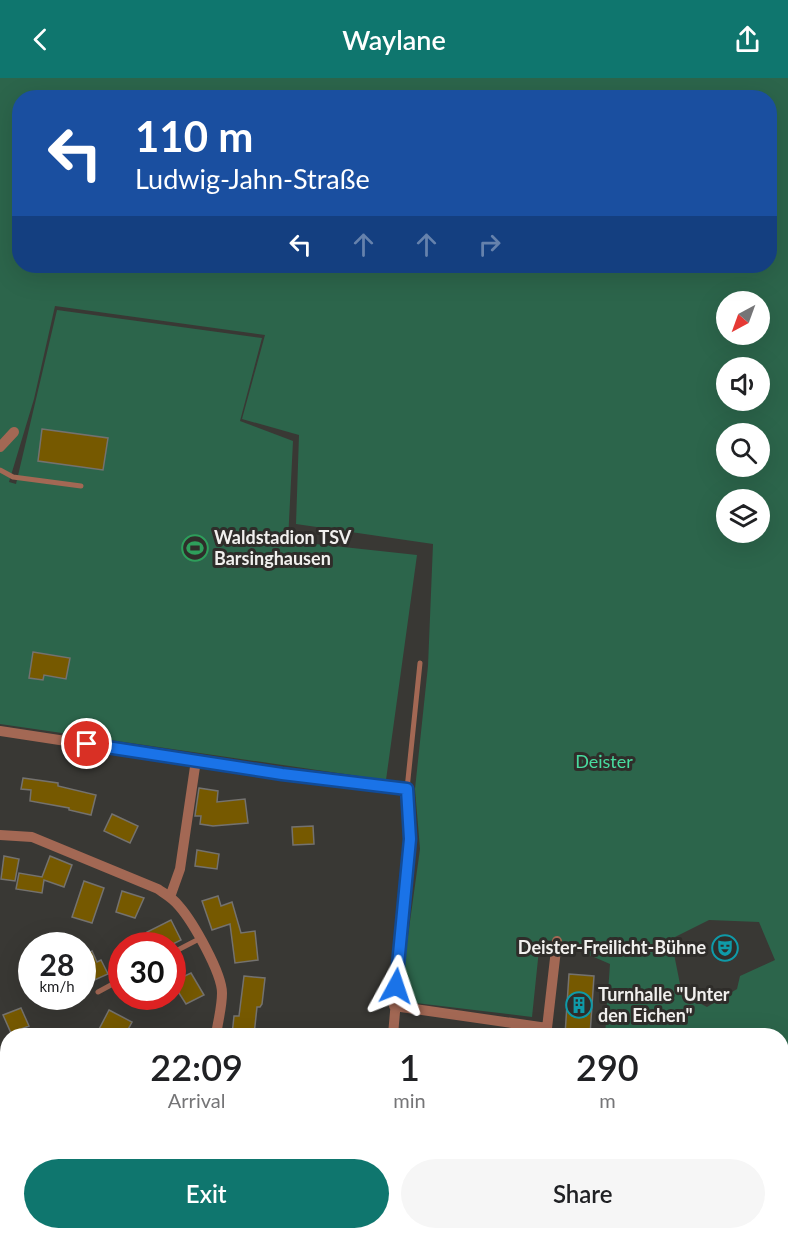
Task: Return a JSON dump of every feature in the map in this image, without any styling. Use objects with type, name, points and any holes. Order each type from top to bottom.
[{"type":"street","points":[[0,447],[14,432]]},
{"type":"street","points":[[0,731],[282,774],[407,789],[410,839],[393,1028]]},
{"type":"street","points":[[170,897],[180,869],[196,760]]},
{"type":"street","points":[[0,835],[32,837],[158,888],[170,897],[180,906],[220,982],[222,992],[217,1028]]},
{"type":"street","points":[[394,1006],[548,1028],[557,941]]},
{"type":"lane","points":[[0,470],[13,477],[81,486]]},
{"type":"lane","points":[[407,789],[420,663]]},
{"type":"lane","points":[[186,946],[199,939]]},
{"type":"lane","points":[[98,992],[108,987]]},
{"type":"green space","name":"Deister","points":[[0,78],[788,78],[788,1028],[605,1028],[610,964],[557,941],[540,940],[532,1017],[399,1001],[420,849],[415,789],[428,666],[433,544],[296,524],[299,435],[242,419],[265,335],[55,306],[34,399],[9,482],[16,484],[57,310],[262,338],[240,421],[293,441],[288,541],[417,555],[386,780],[0,724]],"holes":[[[709,920],[759,922],[775,960],[740,976],[737,989],[707,1007],[682,994],[671,939]]]},
{"type":"building","points":[[42,429],[108,438],[103,470],[38,461]]},
{"type":"building","points":[[33,652],[70,658],[66,679],[44,675],[43,680],[29,678]]},
{"type":"building","points":[[23,778],[58,783],[58,786],[96,795],[91,815],[69,810],[69,808],[30,801],[31,790],[21,789]]},
{"type":"building","points":[[199,788],[218,791],[217,802],[245,799],[248,823],[213,826],[200,824],[201,816],[195,816]]},
{"type":"building","points":[[112,814],[138,826],[130,843],[104,831]]},
{"type":"building","points":[[313,826],[314,844],[293,845],[292,827]]},
{"type":"building","points":[[197,850],[219,854],[217,869],[195,866]]},
{"type":"building","points":[[4,856],[19,859],[15,881],[1,879]]},
{"type":"building","points":[[50,856],[72,865],[64,887],[44,880],[42,893],[16,889],[19,873],[42,877]]},
{"type":"building","points":[[84,881],[104,888],[92,923],[72,917]]},
{"type":"building","points":[[122,891],[144,898],[135,918],[116,912]]},
{"type":"building","points":[[218,896],[221,906],[232,902],[241,933],[255,931],[258,960],[235,963],[230,924],[212,930],[202,901]]},
{"type":"building","points":[[171,920],[177,932],[147,932]]},
{"type":"building","points":[[96,960],[97,962],[101,960],[108,974],[96,979]]},
{"type":"building","points":[[191,973],[204,995],[186,1004],[186,975]]},
{"type":"building","name":"Turnhalle \"Unter den Eichen\"","points":[[569,974],[594,976],[590,1028],[565,1028]]},
{"type":"building","points":[[244,976],[265,978],[262,1004],[257,1007],[255,1028],[233,1028],[234,1016],[239,1016]]},
{"type":"building","points":[[18,1009],[22,1010],[29,1026],[9,1028],[3,1015]]},
{"type":"building","points":[[109,1010],[132,1022],[129,1028],[100,1028]]},
{"type":"place","name":"Waldstadion TSV Barsinghausen","points":[[195,548]]},
{"type":"place","name":"Deister-Freilicht-Bühne","points":[[725,948]]},
{"type":"place","name":"Turnhalle \"Unter den Eichen\"","points":[[579,1005]]},
{"type":"route","points":[[87,744],[282,774],[407,789],[410,839],[396,986]]}]
